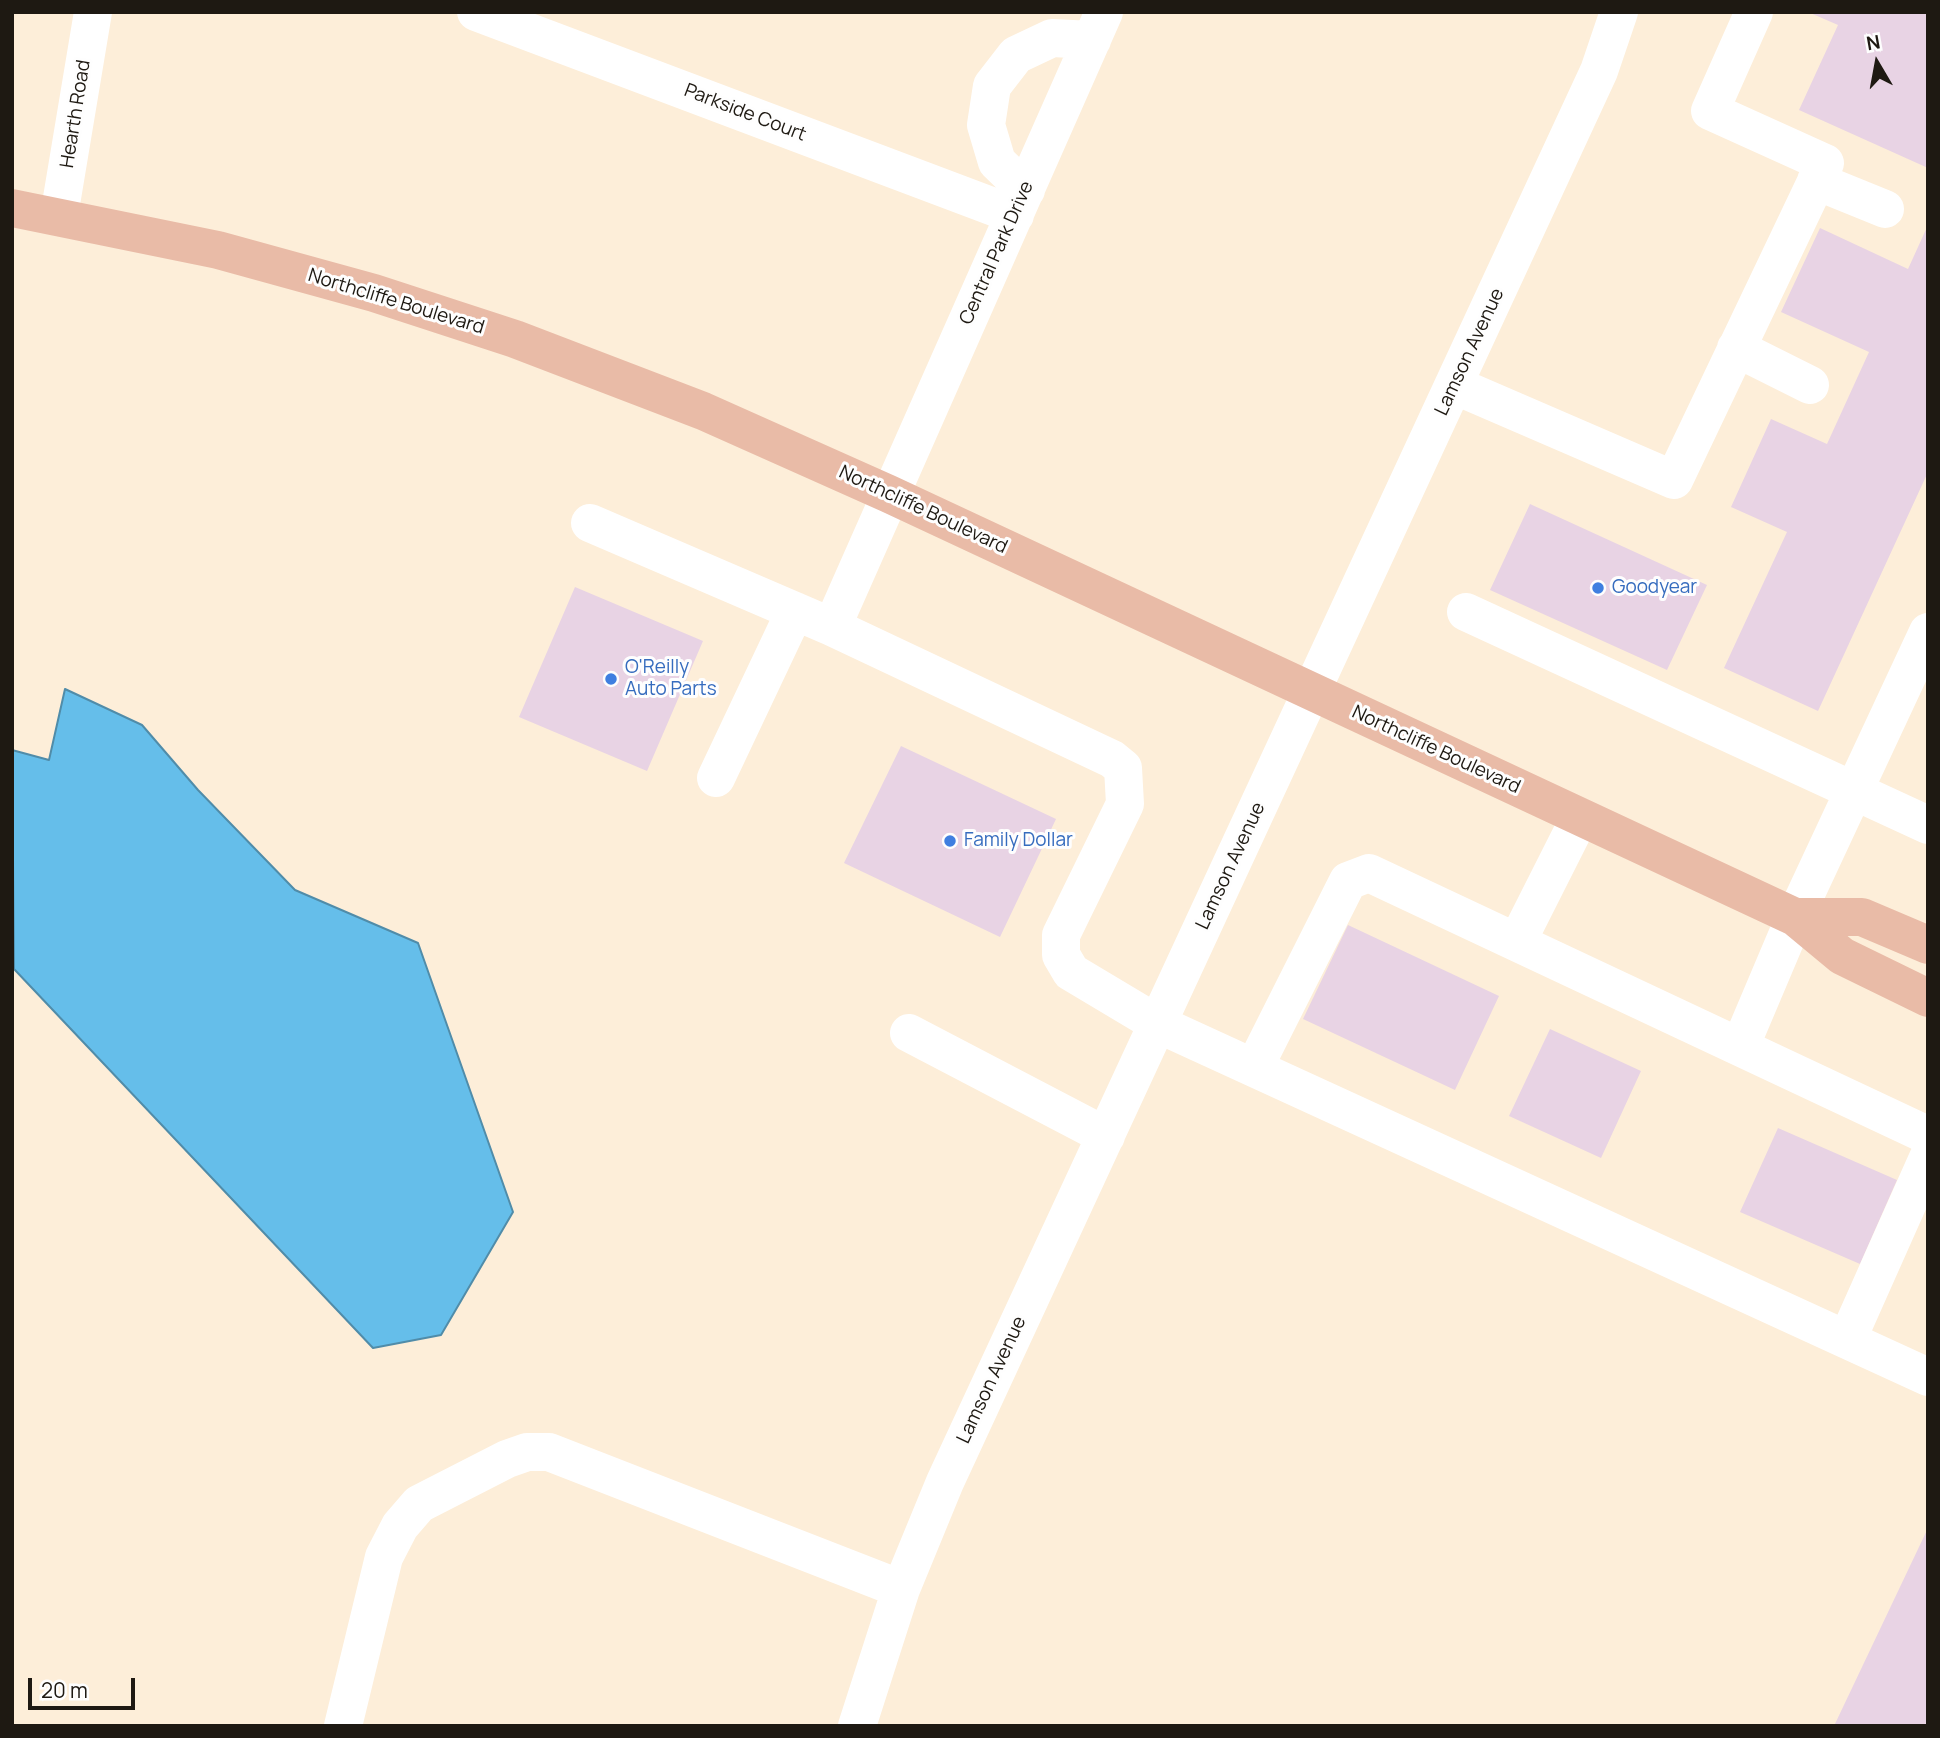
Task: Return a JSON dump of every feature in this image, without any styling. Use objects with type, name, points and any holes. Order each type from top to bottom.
[{"type":"main road","name":"Northcliffe Boulevard","points":[[12,208],[218,250],[374,293],[515,339],[703,411],[889,494],[1795,917],[1842,956],[1928,998]]},
{"type":"main road","name":"Northcliffe Boulevard","points":[[1795,917],[1863,917],[1928,945]]},
{"type":"street","name":"Hearth Road","points":[[59,216],[93,12]]},
{"type":"street","name":"Parkside Court","points":[[476,12],[1020,203]]},
{"type":"street","name":"Lamson Avenue","points":[[857,1726],[901,1589],[945,1482],[1599,71],[1619,12]]},
{"type":"street","points":[[1454,385],[1674,480],[1825,163],[1710,111],[1754,12]]},
{"type":"street","name":"Central Park Drive","points":[[832,627],[1098,26]]},
{"type":"street","points":[[1020,203],[997,162],[986,125],[992,86],[1017,55],[1052,38],[1098,26]]},
{"type":"street","points":[[1816,181],[1885,209]]},
{"type":"street","points":[[1736,348],[1810,384]]},
{"type":"street","points":[[590,523],[832,627],[1112,760],[1123,768],[1125,804],[1061,935],[1060,955],[1071,972],[1158,1024],[1928,1377]]},
{"type":"street","points":[[716,778],[795,611]]},
{"type":"street","points":[[1466,612],[1853,793],[1928,825]]},
{"type":"street","points":[[1740,1047],[1795,917],[1928,632]]},
{"type":"street","points":[[1517,942],[1580,817]]},
{"type":"street","points":[[1254,1068],[1348,881],[1369,873],[1925,1133],[1928,1140]]},
{"type":"street","points":[[909,1033],[1106,1136]]},
{"type":"street","points":[[1847,1340],[1928,1158]]},
{"type":"street","points":[[343,1726],[384,1557],[400,1526],[419,1504],[507,1459],[527,1452],[549,1452],[901,1589]]},
{"type":"water","points":[[65,689],[142,725],[198,790],[295,890],[418,943],[513,1212],[441,1335],[373,1348],[14,969],[12,750],[49,760]]},
{"type":"building","points":[[1808,12],[1928,12],[1928,168],[1799,110],[1838,25]]},
{"type":"building","points":[[1928,225],[1928,472],[1818,711],[1724,668],[1787,532],[1731,507],[1771,419],[1827,444],[1869,352],[1781,312],[1820,228],[1908,269]]},
{"type":"building","name":"Goodyear","points":[[1530,504],[1707,585],[1667,670],[1490,590]]},
{"type":"building","name":"O'Reilly Auto Parts","points":[[575,587],[703,641],[647,771],[519,717]]},
{"type":"building","name":"Family Dollar","points":[[901,746],[1056,819],[1000,937],[844,863]]},
{"type":"building","points":[[1348,925],[1499,996],[1455,1090],[1303,1019]]},
{"type":"building","points":[[1550,1029],[1641,1071],[1601,1158],[1509,1116]]},
{"type":"building","points":[[1778,1128],[1897,1180],[1860,1264],[1740,1212]]},
{"type":"building","points":[[1928,1528],[1928,1726],[1834,1726]]},
{"type":"place","name":"Goodyear","points":[[1598,588]]},
{"type":"place","name":"O'Reilly Auto Parts","points":[[611,679]]},
{"type":"place","name":"Family Dollar","points":[[950,841]]}]
